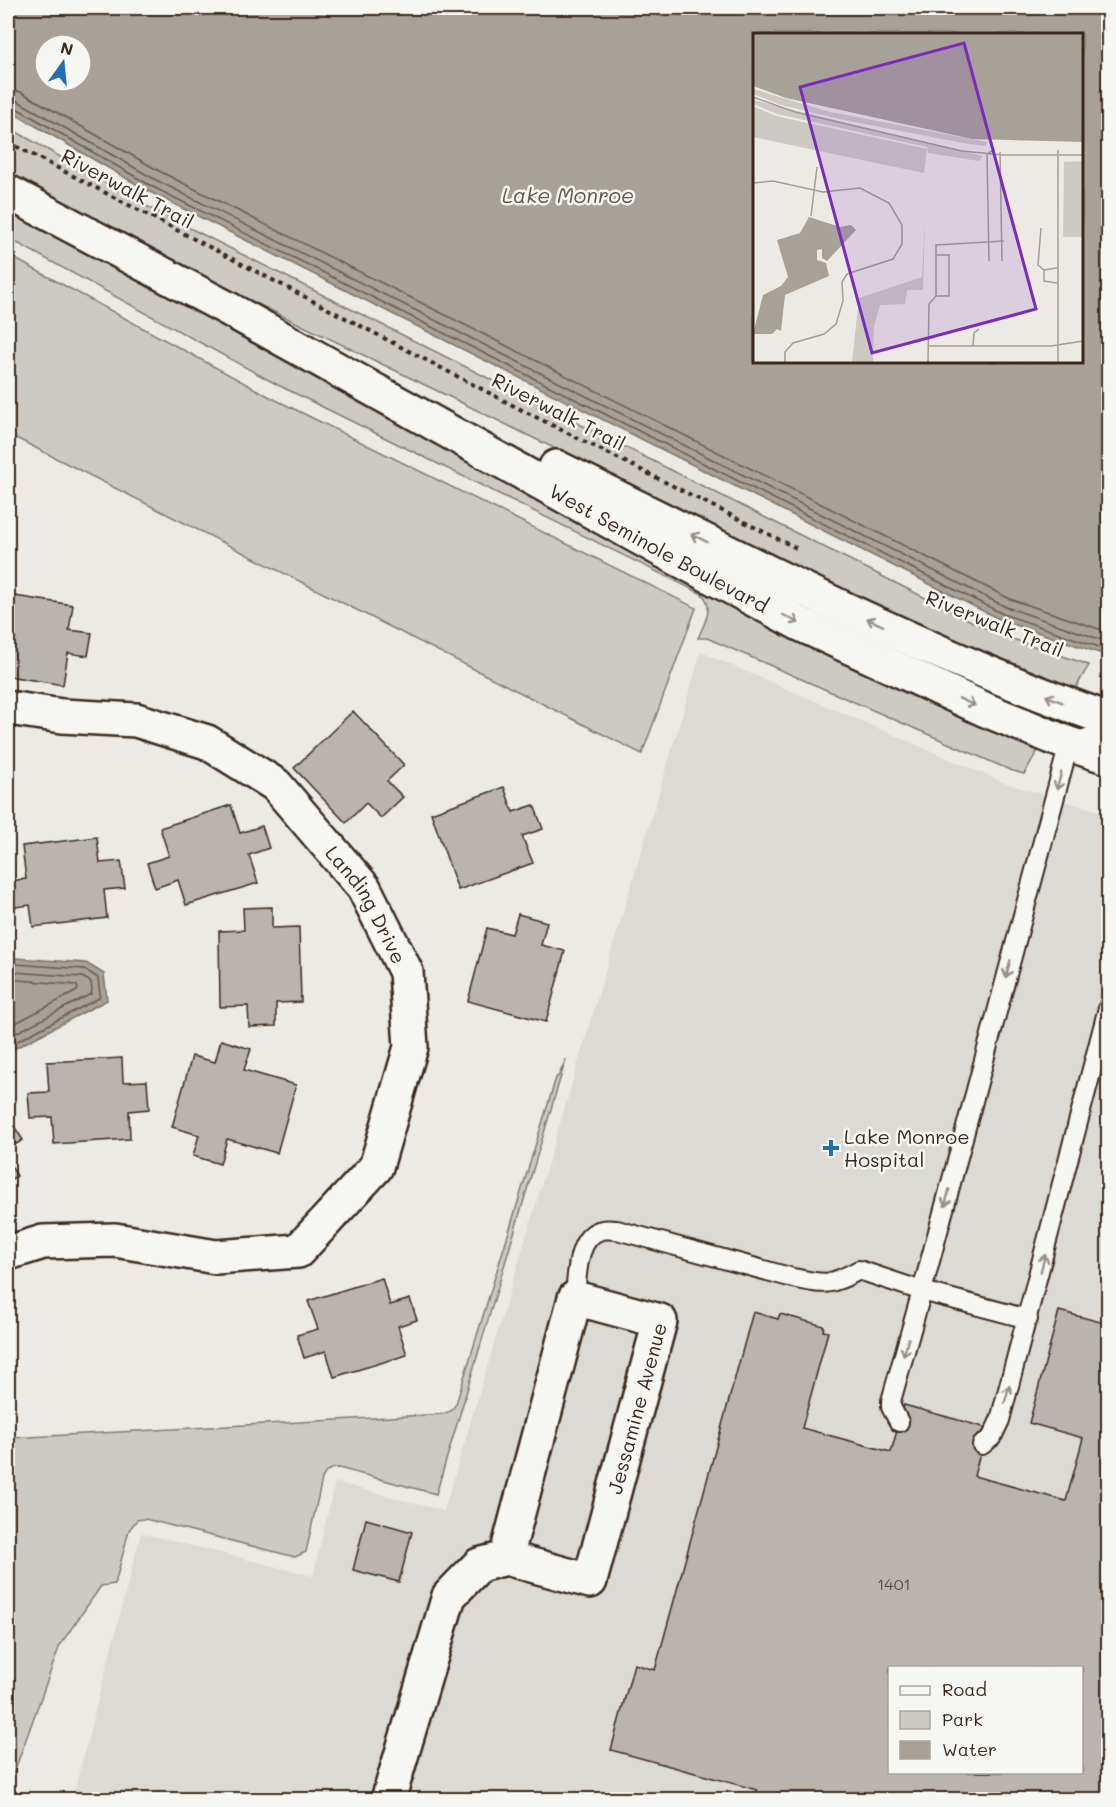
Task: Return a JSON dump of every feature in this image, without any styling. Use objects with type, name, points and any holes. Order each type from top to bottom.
[{"type":"main road","name":"West Seminole Boulevard","points":[[8,192],[225,307],[658,548],[798,623],[967,702],[1108,757]]},
{"type":"main road","name":"West Seminole Boulevard","points":[[225,307],[819,596],[996,676],[1108,719]]},
{"type":"main road","name":"Landing Drive","points":[[8,708],[62,716],[136,720],[207,742],[276,785],[364,888],[406,972],[411,1047],[376,1167],[298,1251],[216,1257],[115,1240],[43,1242],[8,1253]]},
{"type":"main road","name":"Jessamine Avenue","points":[[506,1558],[590,1581],[660,1321],[575,1298]]},
{"type":"main road","points":[[388,1800],[449,1596],[479,1565],[506,1558],[575,1298]]},
{"type":"lane","points":[[899,1422],[891,1407],[891,1401],[1070,744],[1108,731]]},
{"type":"lane","points":[[982,1445],[998,1428],[1108,1008]]},
{"type":"lane","points":[[575,1298],[581,1253],[587,1239],[603,1230],[617,1230],[819,1283],[841,1280],[859,1270],[922,1291],[1028,1319]]},
{"type":"path","name":"Riverwalk Trail","points":[[8,142],[518,408],[803,552]]},
{"type":"shaded area","name":"Lake Monroe Hospital","points":[[701,652],[1005,783],[1108,814],[1108,1799],[72,1800],[141,1533],[313,1576],[335,1482],[444,1511]]},
{"type":"green space","points":[[8,127],[144,205],[995,633],[1089,665],[1075,689],[934,631],[815,576],[219,285],[8,173]]},
{"type":"green space","points":[[8,212],[217,323],[790,638],[912,696],[1038,750],[1024,774],[1010,770],[707,638],[698,638],[708,610],[708,604],[702,594],[278,385],[8,238]]},
{"type":"green space","points":[[8,255],[272,398],[696,608],[642,754],[8,434]]},
{"type":"green space","points":[[566,1059],[436,1494],[339,1468],[330,1469],[322,1479],[306,1552],[295,1557],[145,1519],[137,1520],[129,1530],[115,1584],[101,1586],[60,1645],[12,1778],[8,1798],[8,1451],[12,1438],[443,1414],[451,1411],[456,1404],[556,1078]]},
{"type":"water","name":"Lake Monroe","points":[[8,8],[1108,8],[1108,656],[1001,620],[150,192],[8,110]]},
{"type":"water","points":[[8,954],[16,958],[86,963],[104,974],[107,1000],[8,1052]]},
{"type":"building","points":[[8,595],[73,605],[69,630],[92,633],[88,656],[68,653],[63,685],[8,676]]},
{"type":"building","points":[[353,711],[404,765],[387,781],[403,797],[381,818],[366,803],[346,823],[294,768]]},
{"type":"building","points":[[504,787],[513,812],[534,805],[543,829],[522,836],[533,863],[458,890],[431,813]]},
{"type":"building","points":[[231,805],[240,833],[262,826],[269,848],[249,855],[258,883],[186,905],[178,880],[155,888],[147,863],[169,856],[160,828]]},
{"type":"building","points":[[97,837],[100,863],[121,861],[125,888],[104,890],[107,918],[33,927],[30,905],[8,908],[8,881],[26,879],[22,846]]},
{"type":"building","points":[[272,907],[272,928],[299,927],[301,1002],[276,1003],[276,1026],[249,1027],[248,1006],[220,1007],[219,931],[244,930],[243,908]]},
{"type":"building","points":[[518,914],[547,922],[541,945],[565,951],[546,1022],[468,1001],[487,928],[512,934]]},
{"type":"building","points":[[221,1040],[251,1049],[244,1070],[296,1085],[277,1153],[227,1139],[220,1164],[193,1156],[199,1135],[172,1127],[192,1056],[215,1062]]},
{"type":"building","points":[[122,1058],[123,1082],[147,1081],[149,1109],[129,1111],[130,1139],[54,1144],[52,1117],[30,1118],[28,1093],[49,1092],[47,1062]]},
{"type":"building","points":[[10,1120],[23,1140],[8,1149],[8,1121]]},
{"type":"building","points":[[8,1161],[17,1176],[8,1181]]},
{"type":"building","points":[[382,1278],[390,1305],[410,1299],[417,1320],[398,1326],[407,1355],[334,1377],[326,1351],[304,1358],[297,1335],[318,1329],[308,1301]]},
{"type":"building","points":[[1059,1311],[1108,1324],[1108,1792],[1106,1800],[758,1800],[757,1790],[611,1750],[634,1664],[655,1670],[753,1312],[778,1319],[780,1314],[824,1326],[823,1331],[828,1332],[802,1428],[891,1452],[904,1405],[987,1428],[974,1476],[1066,1501],[1083,1438],[1029,1423]]},
{"type":"building","points":[[366,1519],[412,1532],[399,1582],[353,1570]]},
{"type":"place","name":"Lake Monroe Hospital","points":[[831,1148]]}]
